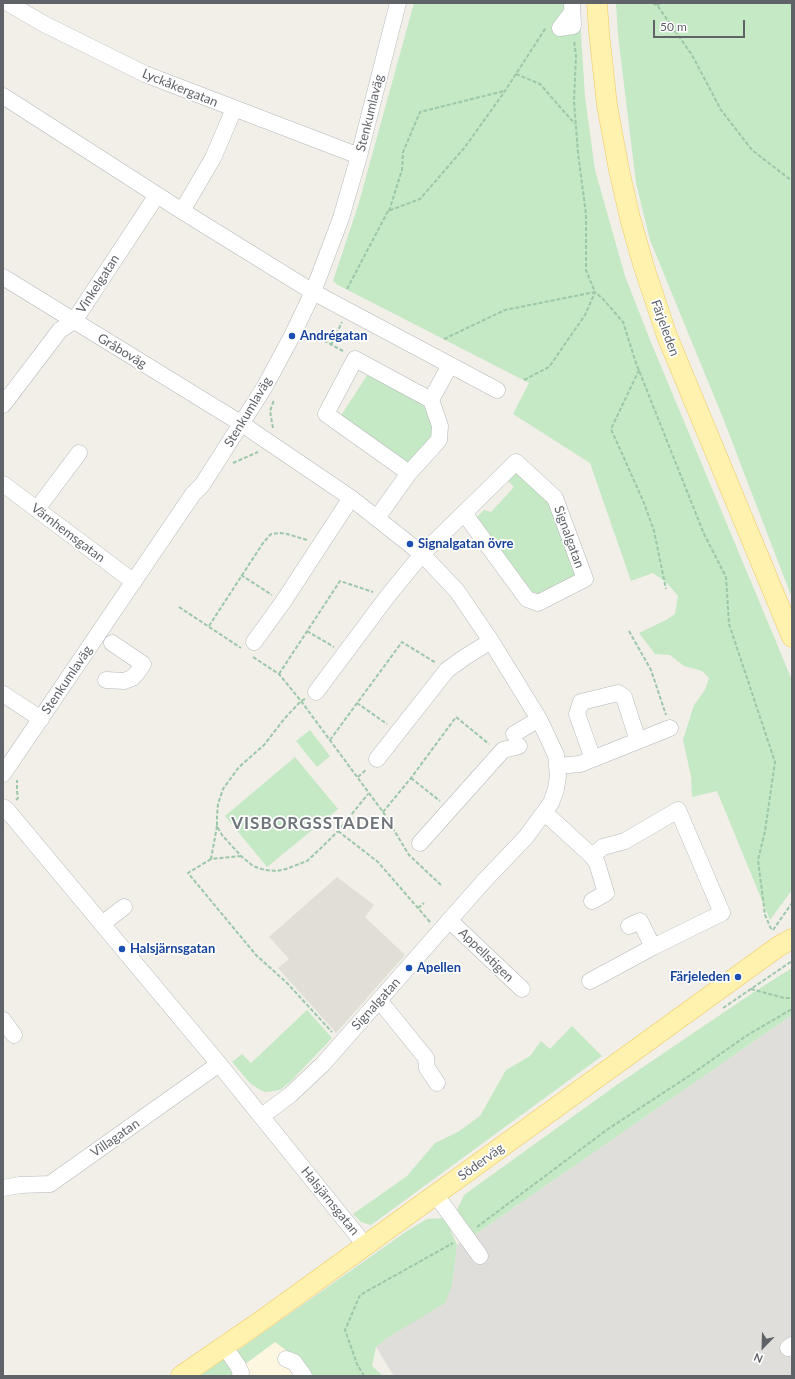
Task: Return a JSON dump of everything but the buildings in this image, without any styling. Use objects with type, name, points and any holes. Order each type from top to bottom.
[{"type":"main road","name":"Färjeleden","points":[[597,3],[607,105],[619,170],[630,218],[644,267],[667,336],[792,637]]},
{"type":"main road","name":"Söderväg","points":[[181,1376],[436,1194],[792,930]]},
{"type":"street","name":"Lyckåkergatan","points":[[8,3],[44,24],[145,74],[358,156]]},
{"type":"street","name":"Stenkumlaväg","points":[[3,774],[193,494],[202,485],[264,388],[297,326],[313,292],[341,218],[398,3]]},
{"type":"street","points":[[3,96],[182,211],[313,292],[497,390]]},
{"type":"street","points":[[182,211],[213,158],[234,109]]},
{"type":"street","name":"Vinkelgatan","points":[[3,405],[60,330],[74,321],[157,195]]},
{"type":"street","name":"Gråboväg","points":[[3,277],[242,424]]},
{"type":"street","points":[[377,518],[409,473],[439,440],[440,426],[431,400],[355,358],[326,414],[409,473]]},
{"type":"street","points":[[431,400],[450,365]]},
{"type":"street","name":"Signalgatan","points":[[242,424],[351,498],[377,518],[422,554],[457,591],[491,641],[539,719],[556,755],[558,766],[556,790],[551,803],[526,837],[449,920],[409,968],[379,1000],[324,1064],[290,1095],[262,1116]]},
{"type":"street","points":[[37,509],[79,453]]},
{"type":"street","name":"Signalgatan","points":[[316,692],[403,576],[422,554],[516,462],[555,498],[585,579],[538,603],[527,599],[464,513]]},
{"type":"street","name":"Värnhemsgatan","points":[[3,484],[134,582]]},
{"type":"street","points":[[251,650],[351,498]]},
{"type":"street","points":[[377,759],[447,670],[491,641]]},
{"type":"street","points":[[106,680],[124,681],[132,678],[138,673],[143,664],[112,643]]},
{"type":"street","points":[[593,758],[577,714],[581,702],[618,693],[624,697],[638,741]]},
{"type":"street","points":[[3,694],[41,719]]},
{"type":"street","points":[[420,843],[500,753],[517,740],[539,719]]},
{"type":"street","points":[[558,766],[580,764],[670,728]]},
{"type":"street","name":"Halsjärnsgatan","points":[[3,807],[262,1116],[364,1244]]},
{"type":"street","points":[[590,981],[653,947],[722,914],[678,810],[625,841],[603,847],[592,856]]},
{"type":"street","points":[[545,813],[592,856],[597,863],[606,893],[592,901]]},
{"type":"street","points":[[102,924],[124,907]]},
{"type":"street","name":"Appellstigen","points":[[449,920],[522,989]]},
{"type":"street","points":[[629,926],[640,921],[653,947]]},
{"type":"street","points":[[379,1000],[426,1058],[427,1068],[438,1083]]},
{"type":"street","points":[[3,1020],[14,1035]]},
{"type":"street","name":"Villagatan","points":[[3,1188],[20,1185],[50,1184],[219,1064]]},
{"type":"street","points":[[436,1194],[480,1256]]},
{"type":"street","points":[[224,1346],[238,1366],[241,1373],[240,1376]]},
{"type":"street","points":[[286,1359],[294,1362],[304,1376]]},
{"type":"path","points":[[653,3],[657,5],[692,55],[721,110],[743,139],[752,150],[792,181]]},
{"type":"path","points":[[657,5],[661,3]]},
{"type":"path","points":[[388,211],[420,199],[465,147],[505,91],[545,29],[569,18],[576,56],[574,101],[578,153],[586,214],[586,270],[595,292],[604,299],[623,322],[639,370],[704,534],[726,577],[730,624],[775,762],[765,830],[758,860],[765,915],[781,939]]},
{"type":"path","points":[[516,74],[540,84],[576,125]]},
{"type":"path","points":[[346,289],[388,211],[402,170],[403,152],[420,112],[505,91]]},
{"type":"path","points":[[444,339],[505,310],[595,292]]},
{"type":"path","points":[[524,380],[549,367],[585,315],[595,292]]},
{"type":"path","points":[[331,345],[348,311]]},
{"type":"path","points":[[297,326],[355,358]]},
{"type":"path","points":[[639,370],[611,429],[644,503],[654,532],[666,589]]},
{"type":"path","points":[[209,626],[241,575],[271,534],[279,532],[320,545]]},
{"type":"path","points":[[241,575],[283,602]]},
{"type":"path","points":[[279,674],[340,581],[387,597]]},
{"type":"path","points":[[179,607],[251,650],[279,674],[301,701],[382,812],[409,855],[441,885]]},
{"type":"path","points":[[307,631],[345,654]]},
{"type":"path","points":[[629,631],[651,670],[670,728]]},
{"type":"path","points":[[330,740],[402,642],[447,670]]},
{"type":"path","points":[[211,859],[217,826],[218,804],[223,789],[239,767],[264,746],[285,718],[301,701]]},
{"type":"path","points":[[357,703],[398,732]]},
{"type":"path","points":[[382,812],[411,778],[456,717],[500,753]]},
{"type":"path","points":[[411,778],[450,809]]},
{"type":"path","points":[[217,826],[222,835],[241,856],[253,866],[265,870],[277,871],[286,869],[307,860],[338,831],[368,794]]},
{"type":"path","points":[[18,798],[20,803]]},
{"type":"path","points":[[338,831],[378,862],[433,926]]},
{"type":"path","points":[[241,856],[211,859],[188,873],[256,955],[287,983],[336,1036]]},
{"type":"path","points":[[418,908],[424,902]]},
{"type":"path","points":[[726,1006],[792,961]]},
{"type":"path","points":[[751,989],[776,996],[792,998]]},
{"type":"path","points":[[364,1376],[357,1364],[346,1330],[360,1295],[465,1236],[608,1128],[690,1076],[746,1036],[792,1009]]},
{"type":"shaded area","points":[[337,877],[374,905],[365,917],[405,955],[336,1033],[278,968],[289,959],[269,937]]},
{"type":"shaded area","points":[[792,1015],[792,1376],[394,1376],[376,1347],[452,1286],[457,1245],[466,1238],[473,1236]]},
{"type":"shaded area","points":[[275,1342],[297,1358],[310,1376],[230,1376]]},
{"type":"green space","points":[[414,3],[579,3],[585,97],[595,170],[625,276],[650,340],[792,680],[792,890],[770,920],[717,791],[692,797],[691,776],[683,740],[694,705],[705,690],[709,678],[702,671],[684,666],[670,655],[655,654],[639,633],[675,614],[678,596],[667,583],[653,573],[631,581],[590,463],[513,414],[529,383],[338,285],[333,281],[358,206]]},
{"type":"green space","points":[[616,3],[792,3],[792,598],[723,418],[650,240],[636,183],[618,35]]},
{"type":"green space","points":[[368,374],[426,402],[435,438],[409,467],[340,417]]},
{"type":"green space","points":[[516,471],[548,501],[578,577],[541,595],[530,591],[475,519],[484,510],[491,512],[514,487],[507,480]]},
{"type":"green space","points":[[310,730],[330,756],[317,767],[296,741]]},
{"type":"green space","points":[[295,757],[338,809],[267,867],[225,816]]},
{"type":"green space","points":[[792,968],[792,1015],[473,1236],[456,1212],[464,1195],[618,1084]]},
{"type":"green space","points":[[307,1010],[332,1038],[290,1082],[280,1090],[266,1092],[251,1084],[232,1062],[242,1054],[251,1063]]},
{"type":"green space","points":[[572,1026],[602,1056],[371,1225],[361,1222],[353,1214],[407,1176],[435,1143],[458,1132],[480,1116],[506,1070],[530,1056],[541,1041],[550,1049]]},
{"type":"green space","points":[[445,1218],[457,1245],[452,1286],[445,1303],[387,1338],[376,1347],[372,1366],[383,1376],[310,1376],[297,1358],[275,1342],[245,1364],[237,1351],[407,1231],[427,1219]]},
{"type":"green space","points":[[225,1358],[232,1369],[233,1376],[200,1376]]},
{"type":"place","name":"Andrégatan","points":[[292,336]]},
{"type":"place","name":"Signalgatan övre","points":[[410,544]]},
{"type":"place","name":"Halsjärnsgatan","points":[[122,949]]},
{"type":"place","name":"Apellen","points":[[409,968]]},
{"type":"place","name":"Färjeleden","points":[[738,977]]},
{"type":"district","name":"VISBORGSSTADEN","points":[[313,824]]}]
